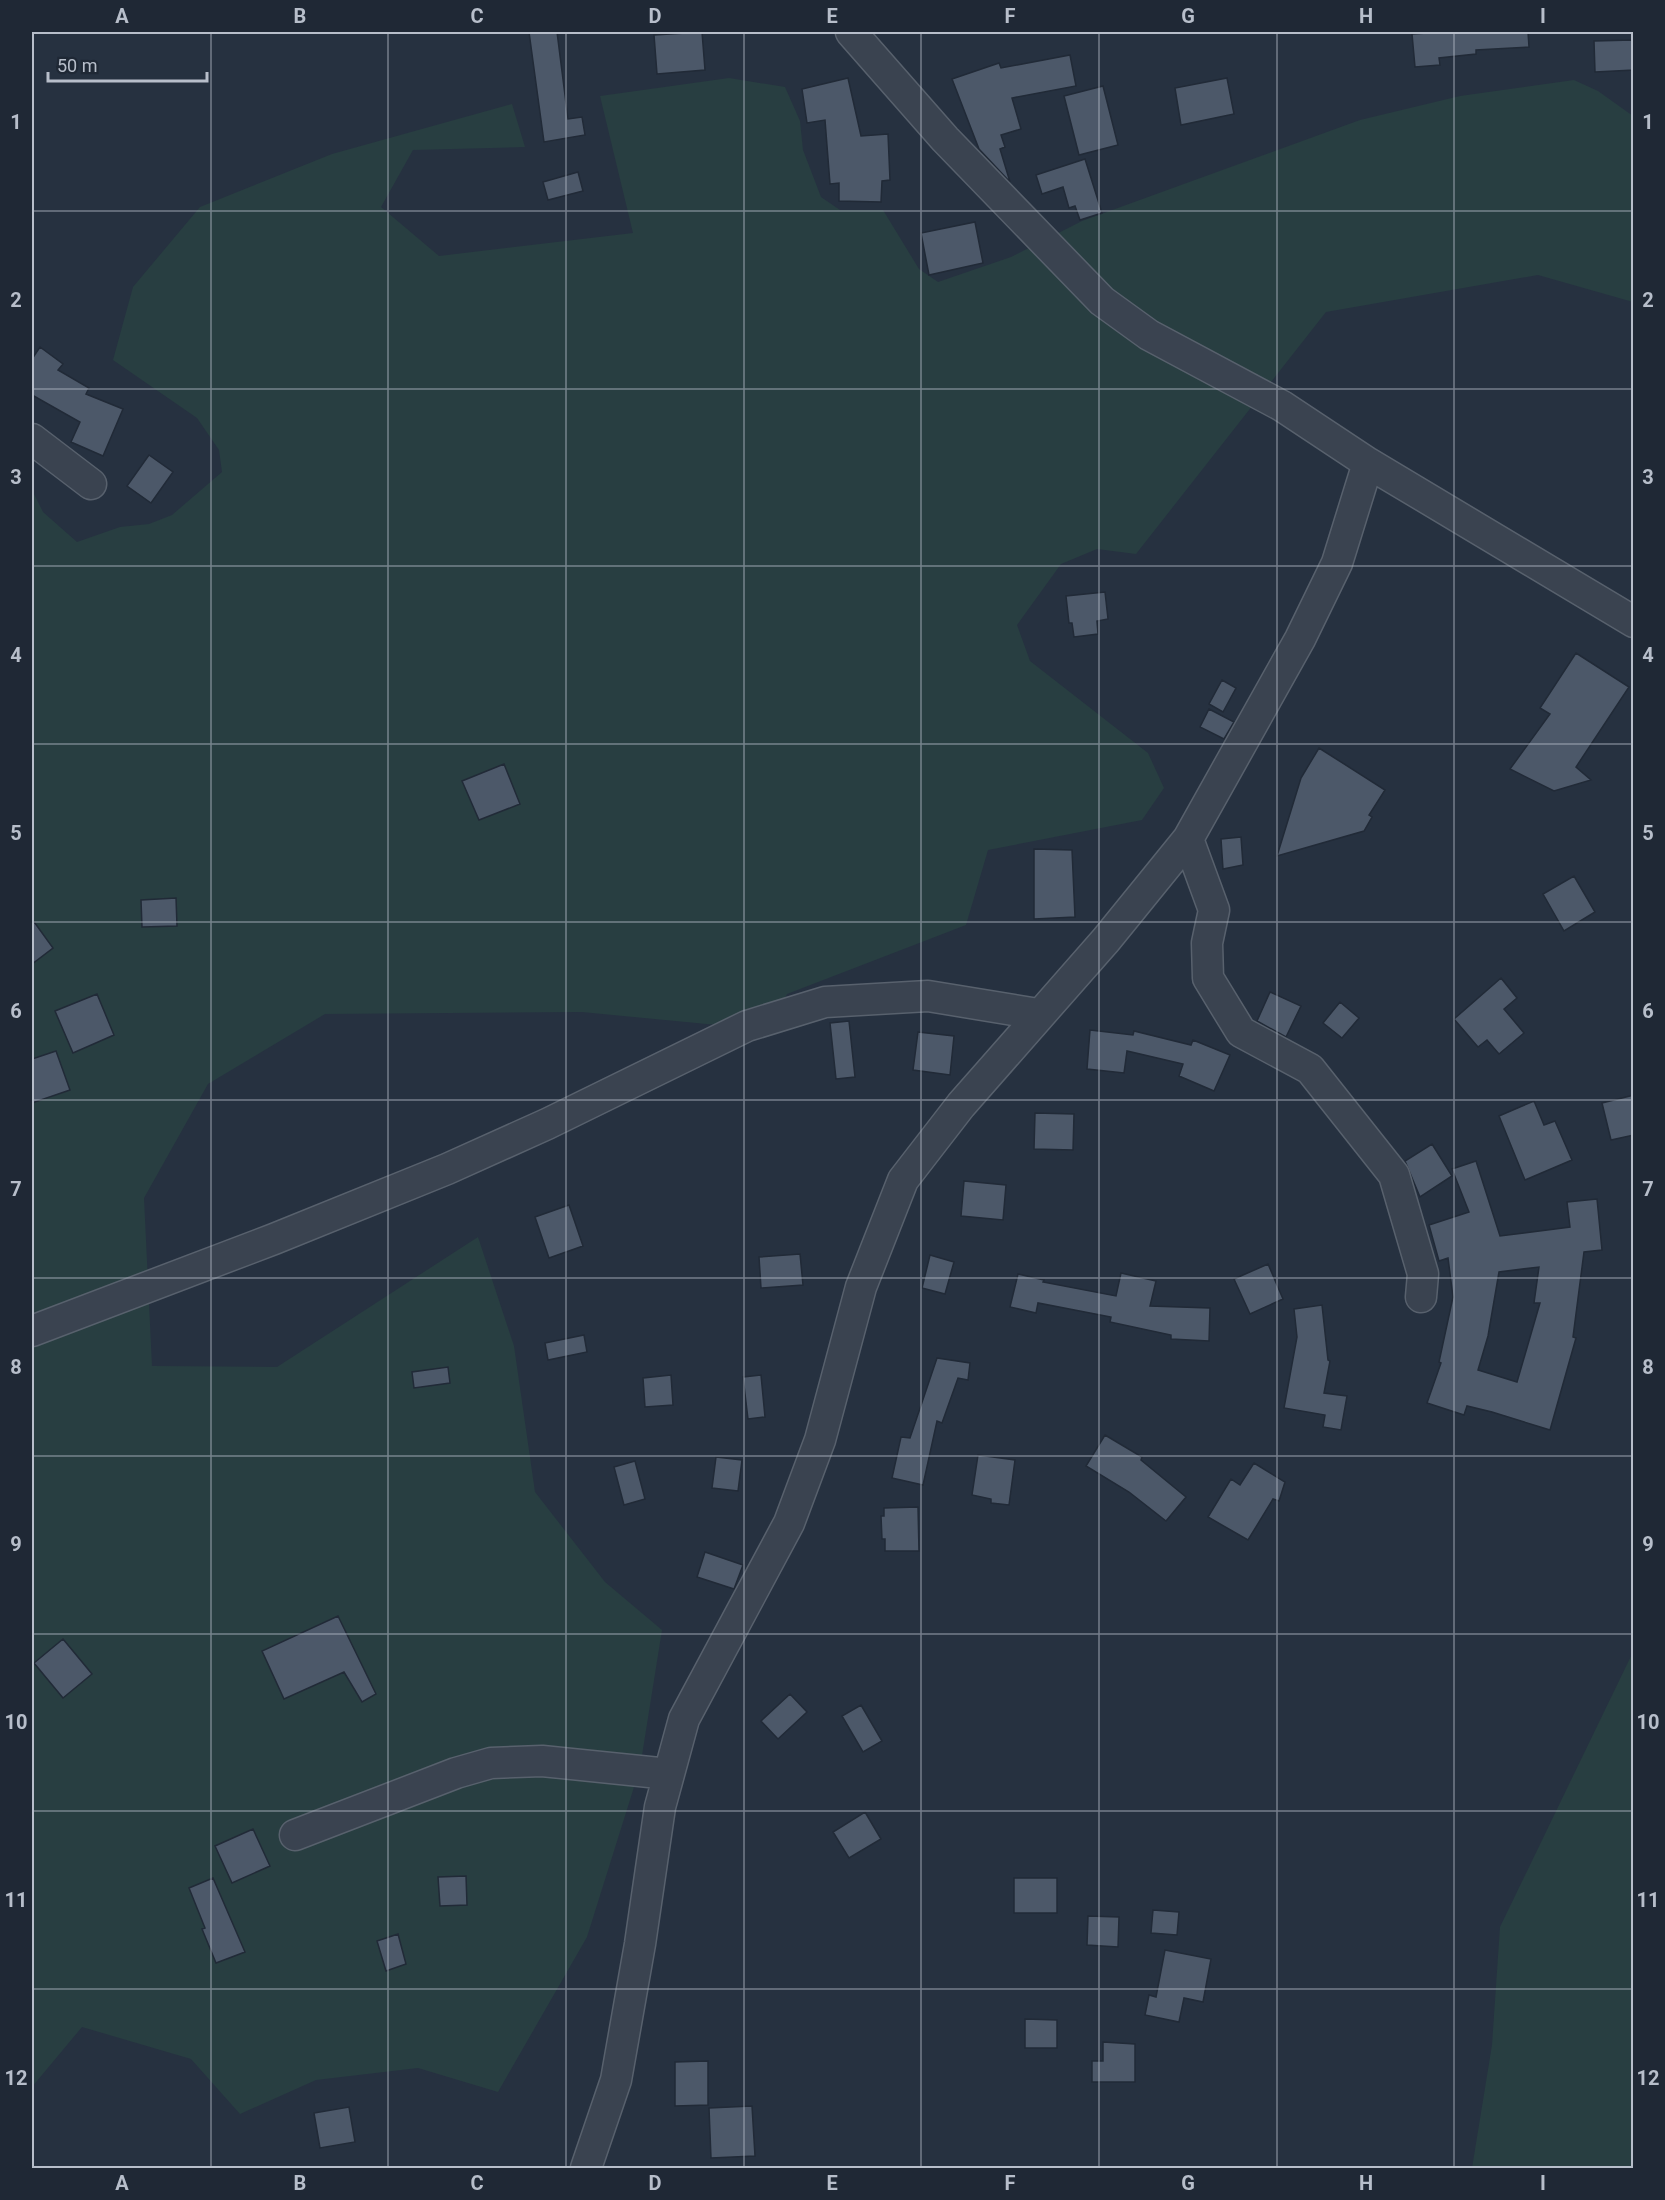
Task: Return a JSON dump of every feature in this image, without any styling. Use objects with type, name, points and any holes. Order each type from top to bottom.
[{"type":"street","points":[[851,32],[945,139],[1102,301],[1149,335],[1282,406],[1368,463],[1634,622]]},
{"type":"street","points":[[32,439],[91,484]]},
{"type":"street","points":[[586,2169],[616,2080],[640,1944],[660,1808],[684,1719],[789,1523],[820,1440],[861,1287],[903,1180],[961,1105],[1038,1014],[1106,940],[1188,839],[1300,639],[1337,563],[1368,463]]},
{"type":"street","points":[[1188,839],[1214,910],[1207,944],[1208,978],[1241,1032],[1310,1069],[1394,1175],[1423,1274],[1421,1297]]},
{"type":"street","points":[[32,1330],[274,1239],[447,1169],[547,1124],[747,1026],[825,1002],[928,996],[1038,1014]]},
{"type":"street","points":[[295,1835],[456,1773],[490,1763],[542,1761],[669,1774]]},
{"type":"green space","points":[[729,78],[785,87],[800,121],[803,150],[821,197],[840,210],[883,210],[919,269],[938,282],[1011,257],[1082,221],[1360,120],[1460,96],[1574,80],[1598,91],[1633,116],[1633,302],[1538,275],[1326,312],[1136,554],[1097,549],[1061,564],[1017,625],[1030,661],[1148,753],[1164,788],[1142,820],[988,850],[966,925],[787,994],[768,1030],[582,1012],[325,1014],[208,1084],[144,1198],[152,1366],[277,1367],[478,1237],[514,1346],[535,1492],[605,1582],[662,1630],[640,1768],[587,1937],[498,2092],[418,2068],[316,2080],[240,2114],[191,2059],[82,2027],[32,2087],[32,490],[43,512],[77,542],[120,527],[149,524],[172,515],[222,472],[219,450],[197,418],[113,360],[133,287],[200,207],[332,154],[512,104],[525,147],[413,150],[381,207],[439,256],[633,233],[600,96]]},
{"type":"green space","points":[[1633,1652],[1633,2168],[1472,2168],[1492,2045],[1500,1927]]},
{"type":"building","points":[[529,32],[557,32],[568,119],[582,117],[585,135],[544,142]]},
{"type":"building","points":[[702,32],[705,70],[657,74],[654,35]]},
{"type":"building","points":[[1528,32],[1529,47],[1476,50],[1476,54],[1439,58],[1440,65],[1415,67],[1412,34]]},
{"type":"building","points":[[1633,40],[1634,70],[1595,72],[1594,41]]},
{"type":"building","points":[[1070,55],[1076,86],[1012,98],[1021,129],[1001,135],[1005,147],[1000,149],[1010,182],[979,149],[952,79],[999,63],[1001,68]]},
{"type":"building","points":[[848,78],[861,136],[888,134],[890,180],[882,181],[881,202],[839,201],[839,183],[830,184],[825,120],[807,123],[802,89]]},
{"type":"building","points":[[1227,78],[1234,114],[1181,125],[1175,88]]},
{"type":"building","points":[[1103,86],[1118,145],[1079,155],[1064,96]]},
{"type":"building","points":[[1085,159],[1102,213],[1080,220],[1075,206],[1069,208],[1063,187],[1042,194],[1036,175]]},
{"type":"building","points":[[578,172],[583,191],[548,200],[543,182]]},
{"type":"building","points":[[975,222],[983,263],[929,275],[921,233]]},
{"type":"building","points":[[40,347],[63,364],[58,370],[89,388],[86,394],[123,409],[103,456],[71,442],[80,422],[32,395],[32,359]]},
{"type":"building","points":[[149,455],[173,472],[151,503],[127,486]]},
{"type":"building","points":[[1105,592],[1108,619],[1097,621],[1098,634],[1074,637],[1072,623],[1069,623],[1066,596]]},
{"type":"building","points":[[1576,653],[1629,687],[1576,767],[1591,780],[1554,791],[1510,769],[1550,714],[1540,708]]},
{"type":"building","points":[[1222,680],[1236,688],[1223,712],[1209,704]]},
{"type":"building","points":[[1209,709],[1234,722],[1224,739],[1200,727]]},
{"type":"building","points":[[1319,748],[1385,790],[1369,815],[1372,817],[1364,831],[1277,856],[1301,778]]},
{"type":"building","points":[[504,764],[520,804],[479,820],[462,781]]},
{"type":"building","points":[[1241,837],[1243,865],[1223,869],[1221,839]]},
{"type":"building","points":[[1034,849],[1072,850],[1075,917],[1034,919]]},
{"type":"building","points":[[1574,876],[1595,912],[1564,931],[1543,894]]},
{"type":"building","points":[[176,898],[177,926],[142,927],[141,900]]},
{"type":"building","points":[[32,919],[53,948],[32,964]]},
{"type":"building","points":[[1501,978],[1517,998],[1504,1009],[1524,1033],[1499,1054],[1487,1040],[1478,1047],[1454,1019]]},
{"type":"building","points":[[1270,992],[1301,1006],[1286,1037],[1257,1021]]},
{"type":"building","points":[[97,994],[114,1035],[73,1053],[55,1011]]},
{"type":"building","points":[[1340,1002],[1359,1018],[1342,1038],[1323,1023]]},
{"type":"building","points":[[849,1021],[855,1077],[836,1079],[830,1023]]},
{"type":"building","points":[[1090,1030],[1133,1035],[1134,1031],[1191,1045],[1193,1040],[1230,1055],[1214,1091],[1179,1076],[1183,1064],[1127,1051],[1124,1073],[1087,1069]]},
{"type":"building","points":[[918,1032],[954,1036],[950,1075],[913,1070]]},
{"type":"building","points":[[56,1051],[70,1090],[32,1103],[32,1059]]},
{"type":"building","points":[[1634,1095],[1634,1135],[1611,1140],[1602,1103]]},
{"type":"building","points":[[1534,1101],[1544,1125],[1555,1121],[1572,1160],[1525,1180],[1499,1116]]},
{"type":"building","points":[[1035,1113],[1074,1114],[1073,1150],[1034,1149]]},
{"type":"building","points":[[1432,1144],[1452,1176],[1420,1197],[1405,1161]]},
{"type":"building","points":[[1476,1161],[1500,1236],[1570,1227],[1567,1202],[1597,1199],[1602,1250],[1584,1252],[1573,1337],[1576,1338],[1550,1430],[1467,1406],[1464,1415],[1427,1403],[1441,1363],[1439,1362],[1453,1297],[1448,1258],[1439,1261],[1429,1225],[1469,1212],[1452,1169]],"holes":[[[1539,1267],[1534,1303],[1540,1303],[1517,1382],[1478,1370],[1488,1336],[1499,1272]]]},
{"type":"building","points":[[964,1181],[1006,1185],[1003,1220],[961,1216]]},
{"type":"building","points":[[569,1205],[583,1246],[549,1258],[535,1217]]},
{"type":"building","points":[[800,1254],[803,1285],[761,1288],[759,1257]]},
{"type":"building","points":[[930,1255],[954,1262],[945,1294],[922,1288]]},
{"type":"building","points":[[1268,1264],[1283,1299],[1250,1314],[1234,1279]]},
{"type":"building","points":[[1121,1273],[1156,1281],[1150,1306],[1210,1308],[1209,1341],[1171,1339],[1171,1335],[1110,1322],[1111,1317],[1038,1303],[1036,1313],[1010,1307],[1018,1274],[1044,1280],[1043,1282],[1116,1296]]},
{"type":"building","points":[[1322,1305],[1328,1360],[1330,1361],[1324,1393],[1347,1396],[1341,1430],[1323,1427],[1325,1415],[1284,1408],[1297,1337],[1294,1309]]},
{"type":"building","points":[[584,1335],[587,1352],[548,1360],[545,1343]]},
{"type":"building","points":[[937,1358],[970,1363],[968,1380],[958,1378],[942,1423],[937,1421],[923,1485],[892,1478],[901,1437],[910,1438]]},
{"type":"building","points":[[448,1367],[450,1383],[414,1388],[412,1372]]},
{"type":"building","points":[[671,1375],[673,1405],[645,1407],[643,1378]]},
{"type":"building","points":[[761,1375],[765,1417],[748,1419],[743,1377]]},
{"type":"building","points":[[1105,1435],[1142,1457],[1141,1460],[1186,1497],[1166,1521],[1129,1492],[1086,1466]]},
{"type":"building","points":[[978,1455],[1015,1460],[1009,1505],[991,1503],[991,1499],[972,1495]]},
{"type":"building","points":[[716,1457],[742,1460],[738,1491],[712,1488]]},
{"type":"building","points":[[635,1461],[645,1499],[624,1505],[614,1467]]},
{"type":"building","points":[[1254,1463],[1285,1482],[1279,1501],[1273,1499],[1248,1540],[1208,1517],[1231,1479],[1240,1485]]},
{"type":"building","points":[[918,1507],[919,1551],[885,1551],[881,1516],[884,1516],[884,1508]]},
{"type":"building","points":[[705,1552],[743,1565],[734,1589],[697,1577]]},
{"type":"building","points":[[338,1616],[376,1694],[362,1702],[344,1672],[284,1699],[262,1651]]},
{"type":"building","points":[[63,1639],[92,1674],[63,1698],[34,1663]]},
{"type":"building","points":[[790,1694],[807,1712],[778,1739],[761,1721]]},
{"type":"building","points":[[861,1705],[882,1741],[863,1752],[842,1716]]},
{"type":"building","points":[[865,1812],[881,1839],[849,1858],[833,1832]]},
{"type":"building","points":[[253,1829],[270,1866],[232,1883],[215,1846]]},
{"type":"building","points":[[466,1876],[467,1905],[440,1906],[438,1877]]},
{"type":"building","points":[[213,1878],[245,1952],[216,1963],[189,1888]]},
{"type":"building","points":[[1014,1878],[1057,1878],[1057,1913],[1014,1913]]},
{"type":"building","points":[[1153,1910],[1179,1912],[1177,1935],[1151,1933]]},
{"type":"building","points":[[1088,1916],[1119,1917],[1118,1947],[1087,1945]]},
{"type":"building","points":[[398,1934],[406,1964],[386,1971],[377,1941]]},
{"type":"building","points":[[1165,1950],[1211,1959],[1203,2002],[1184,1998],[1179,2022],[1145,2015],[1149,1995],[1156,1997]]},
{"type":"building","points":[[1025,2019],[1057,2020],[1057,2048],[1025,2048]]},
{"type":"building","points":[[1103,2042],[1135,2044],[1135,2082],[1092,2082],[1092,2061],[1103,2061]]},
{"type":"building","points":[[708,2061],[708,2105],[675,2106],[675,2062]]},
{"type":"building","points":[[752,2106],[755,2156],[711,2158],[709,2108]]},
{"type":"building","points":[[349,2107],[355,2142],[320,2148],[314,2113]]}]
